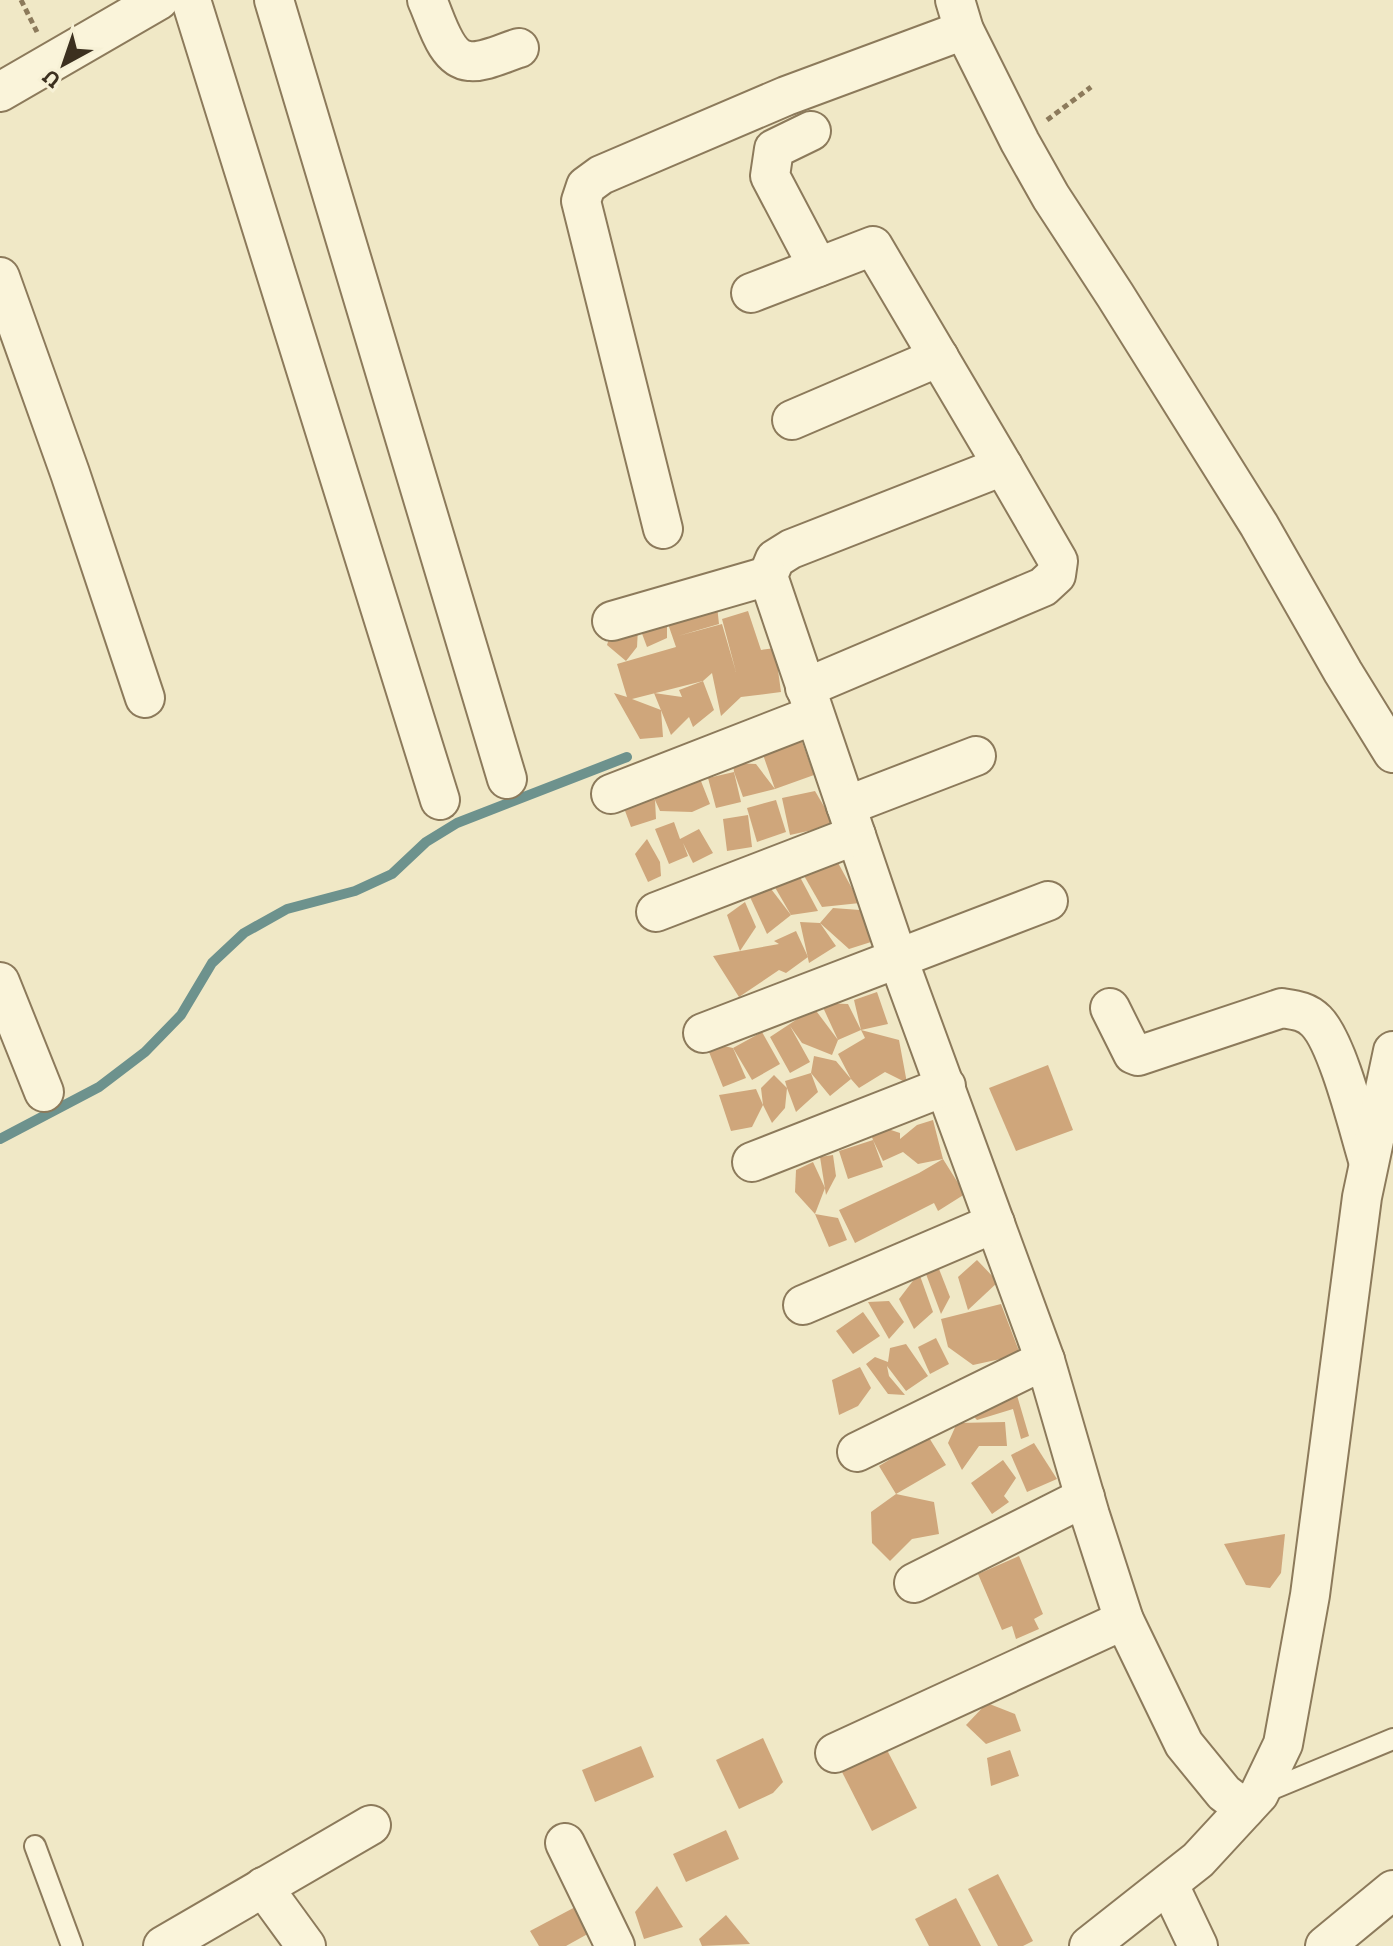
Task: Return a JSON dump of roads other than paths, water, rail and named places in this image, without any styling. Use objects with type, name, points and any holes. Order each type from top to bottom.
[{"type":"street","points":[[0,92],[159,0]]},
{"type":"street","points":[[191,0],[440,800]]},
{"type":"street","points":[[274,0],[507,779]]},
{"type":"street","points":[[427,0],[450,51],[459,58],[471,62],[519,48]]},
{"type":"street","points":[[663,529],[581,201],[586,186],[601,175],[786,96],[960,15],[1020,142],[1051,197],[1259,525],[1393,753]]},
{"type":"street","points":[[811,131],[774,149],[770,176],[818,267]]},
{"type":"street","points":[[611,794],[809,702],[1043,587],[1056,575],[1058,561],[873,246],[751,293]]},
{"type":"street","points":[[0,277],[145,698]]},
{"type":"street","points":[[792,420],[939,357]]},
{"type":"street","points":[[1003,466],[791,549],[775,559],[768,576],[898,959],[1045,1360],[1124,1620],[1184,1744],[1224,1793],[1252,1802]]},
{"type":"street","points":[[612,621],[768,576]]},
{"type":"street","points":[[656,912],[851,820],[976,756]]},
{"type":"street","points":[[703,1033],[1048,901]]},
{"type":"street","points":[[0,982],[44,1092]]},
{"type":"street","points":[[1110,1008],[1133,1054],[1138,1056],[1282,1008],[1302,1010],[1317,1022],[1329,1042],[1368,1160]]},
{"type":"street","points":[[1089,1946],[1198,1860],[1252,1802],[1283,1744],[1310,1595],[1368,1160],[1393,1051]]},
{"type":"street","points":[[752,1162],[946,1086]]},
{"type":"street","points":[[803,1305],[995,1223]]},
{"type":"street","points":[[857,1452],[1045,1360]]},
{"type":"street","points":[[914,1583],[1085,1497]]},
{"type":"street","points":[[835,1753],[1124,1620]]},
{"type":"street","points":[[163,1946],[371,1825]]},
{"type":"street","points":[[565,1843],[615,1946]]},
{"type":"street","points":[[1169,1885],[1198,1946]]},
{"type":"street","points":[[263,1887],[306,1946]]},
{"type":"street","points":[[1325,1946],[1393,1890]]},
{"type":"lane","points":[[1252,1802],[1393,1739]]},
{"type":"lane","points":[[35,1846],[72,1946]]},
{"type":"waterway","points":[[0,1139],[99,1087],[145,1052],[181,1015],[212,963],[244,933],[287,909],[355,891],[392,874],[426,842],[457,823],[627,757]]}]
